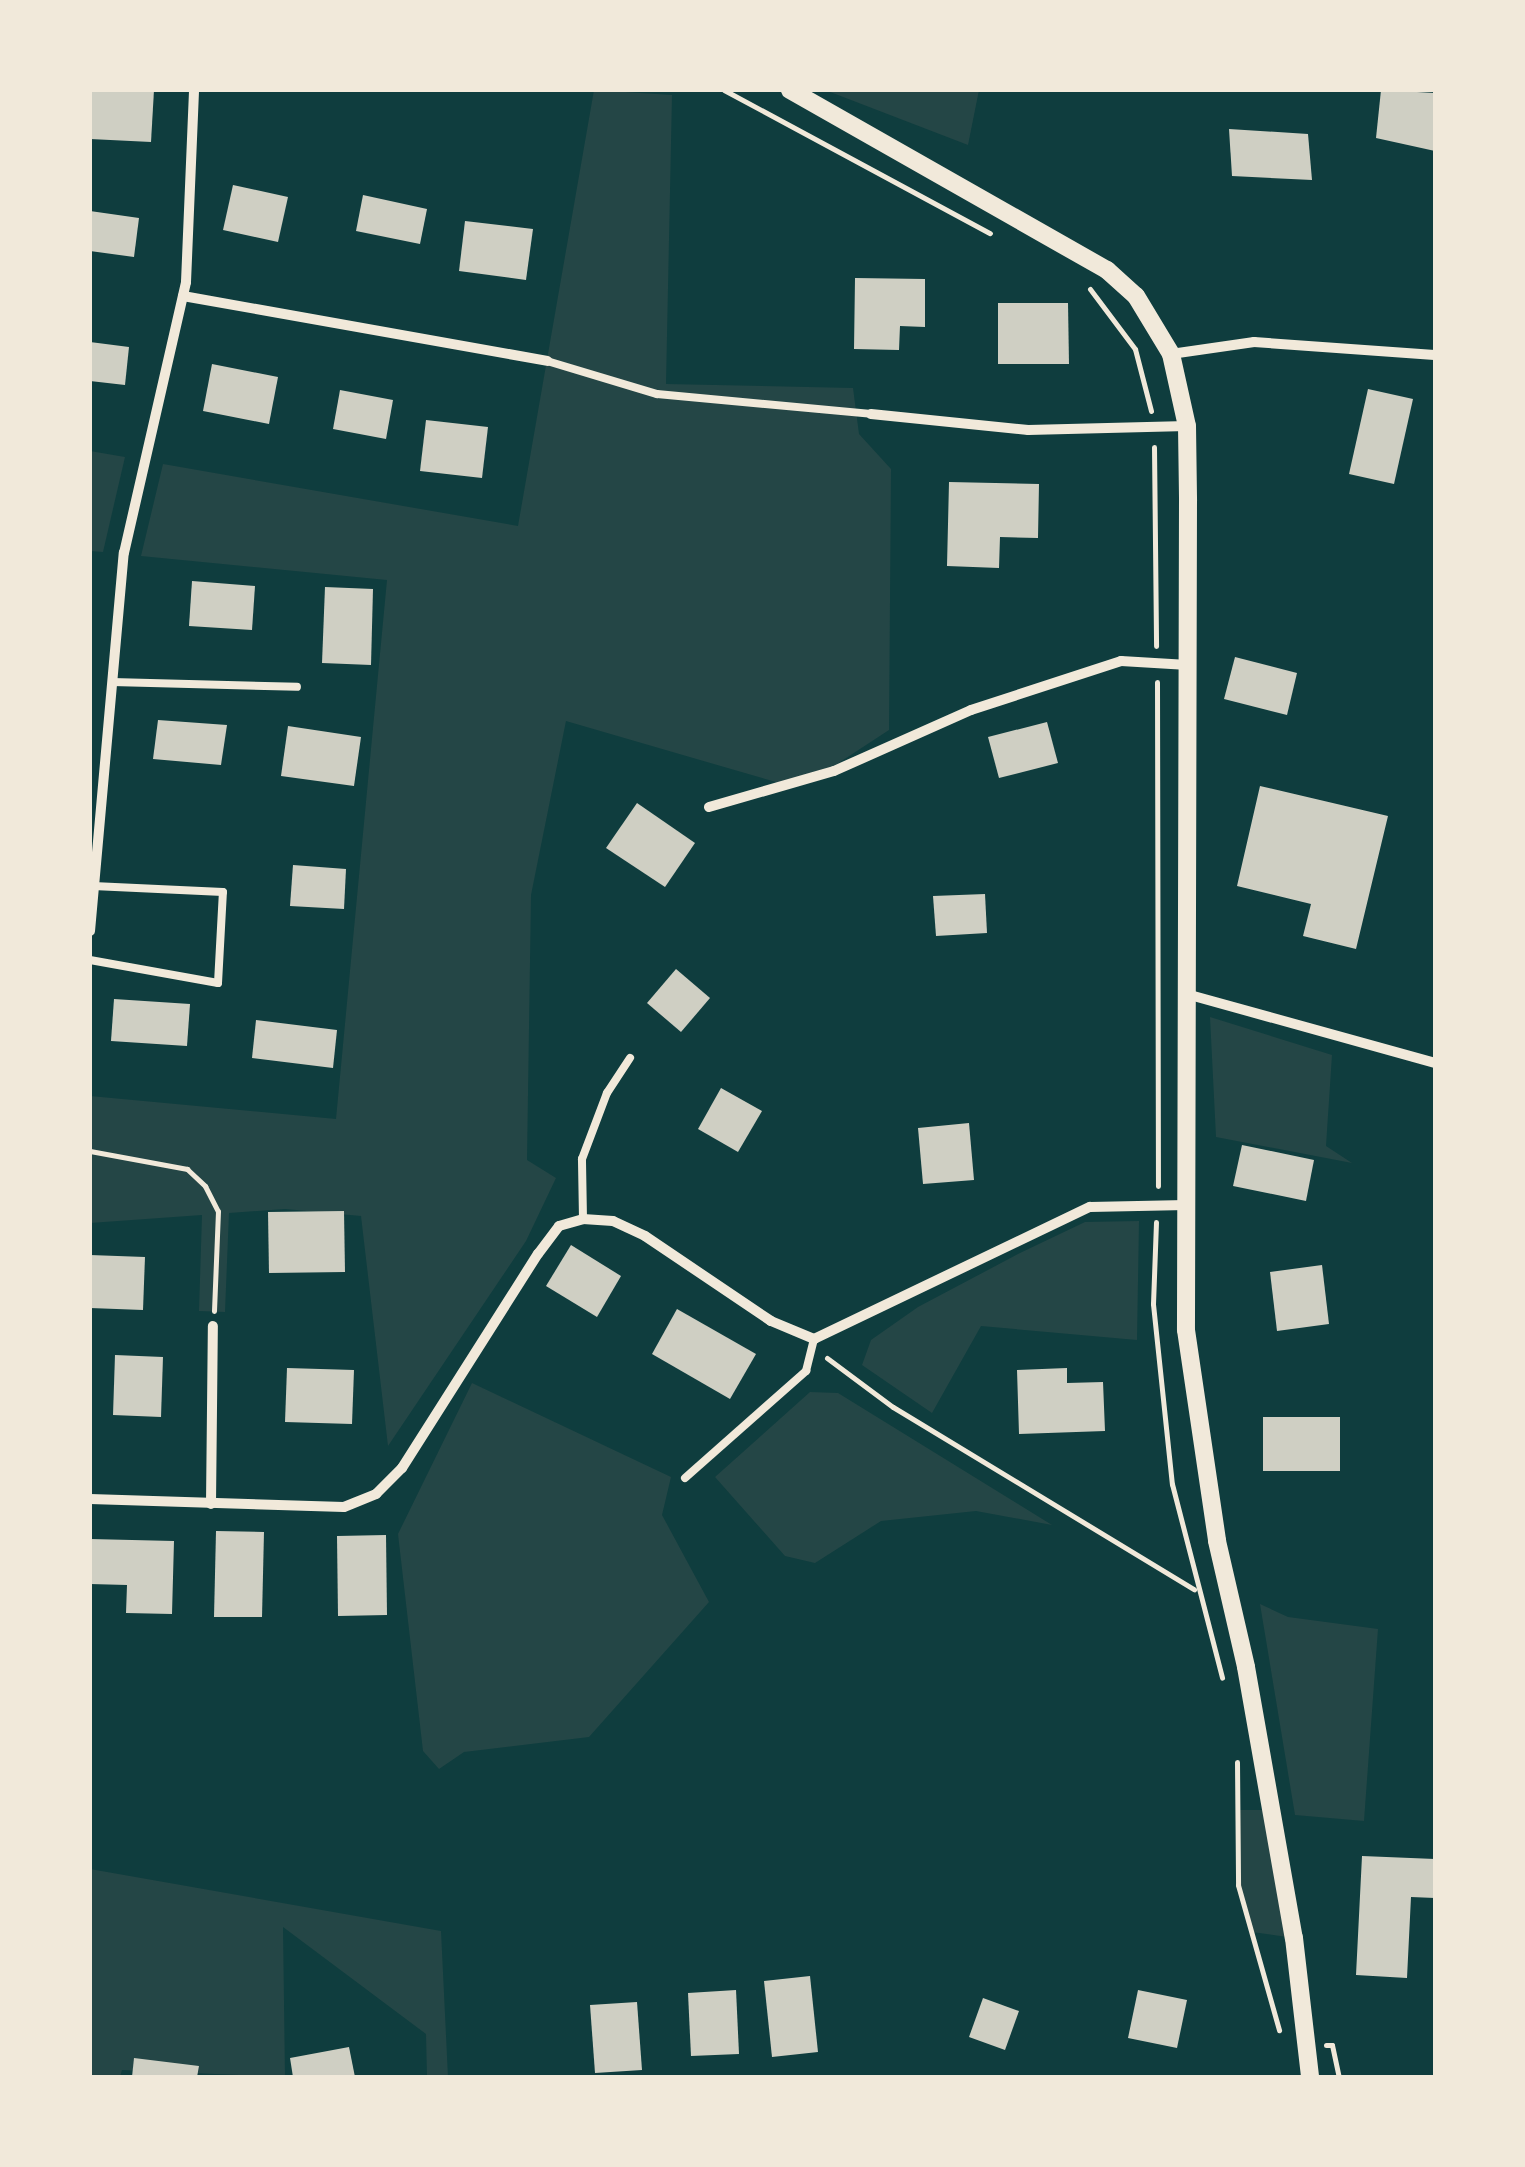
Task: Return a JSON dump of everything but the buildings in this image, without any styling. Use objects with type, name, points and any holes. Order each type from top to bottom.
[{"type":"street","points":[[90,931],[124,553],[183,296],[194,90]]},
{"type":"street","points":[[790,90],[1107,270],[1136,296],[1170,354],[1186,426],[1190,995],[1186,1330],[1197,1430],[1273,1810],[1310,2077]]},
{"type":"street","points":[[183,296],[547,361]]},
{"type":"street","points":[[1170,354],[1254,342],[1435,355]]},
{"type":"street","points":[[871,414],[1028,430],[1186,426]]},
{"type":"street","points":[[709,807],[834,771],[971,710],[1102,667],[1189,665]]},
{"type":"street","points":[[1190,995],[1435,1063]]},
{"type":"street","points":[[90,1499],[344,1507],[376,1494],[402,1468],[538,1254],[560,1226],[583,1219],[613,1221],[645,1236],[771,1320],[814,1339],[1090,1207],[1157,1202],[1186,1205]]},
{"type":"street","points":[[210,1504],[213,1326]]},
{"type":"lane","points":[[547,361],[657,394],[871,414]]},
{"type":"lane","points":[[112,682],[297,688]]},
{"type":"lane","points":[[90,960],[218,983],[223,892],[94,886]]},
{"type":"lane","points":[[583,1219],[582,1160],[606,1093],[630,1058]]},
{"type":"lane","points":[[685,1478],[806,1371],[814,1339]]},
{"type":"path","points":[[724,90],[1000,238]]},
{"type":"path","points":[[1087,285],[1135,348],[1154,427],[1155,1343],[1172,1484],[1195,1590],[1223,1680]]},
{"type":"path","points":[[90,1151],[188,1169],[205,1186],[218,1211],[213,1326]]},
{"type":"path","points":[[814,1339],[843,1373],[893,1407],[1195,1590]]},
{"type":"path","points":[[1236,1753],[1238,1884],[1283,2046]]},
{"type":"shaded area","points":[[594,90],[672,95],[666,384],[853,388],[859,434],[891,469],[889,730],[837,764],[786,785],[566,721],[531,895],[527,1160],[556,1178],[526,1241],[388,1446],[361,1216],[285,1209],[229,1213],[225,1312],[199,1311],[202,1215],[90,1223],[90,1096],[336,1119],[387,580],[141,556],[163,464],[518,526]]},
{"type":"shaded area","points":[[825,90],[979,90],[968,145]]},
{"type":"shaded area","points":[[90,451],[125,457],[103,552],[90,551]]},
{"type":"shaded area","points":[[1210,1017],[1332,1055],[1326,1146],[1352,1163],[1216,1137]]},
{"type":"shaded area","points":[[1139,1221],[1137,1340],[981,1326],[932,1413],[862,1365],[871,1340],[918,1307],[1020,1253],[1085,1222]]},
{"type":"shaded area","points":[[472,1383],[671,1477],[662,1515],[709,1602],[589,1737],[464,1752],[439,1769],[423,1751],[398,1534]]},
{"type":"shaded area","points":[[810,1392],[838,1393],[1052,1525],[976,1511],[881,1521],[815,1563],[785,1556],[715,1477]]},
{"type":"shaded area","points":[[1260,1604],[1288,1617],[1378,1629],[1364,1821],[1295,1815]]},
{"type":"shaded area","points":[[1236,1810],[1273,1810],[1294,1938],[1252,1932],[1238,1885]]},
{"type":"shaded area","points":[[90,1869],[441,1931],[448,2077],[427,2077],[426,2034],[283,1927],[285,2077],[122,2070],[120,2077],[90,2077]]}]
